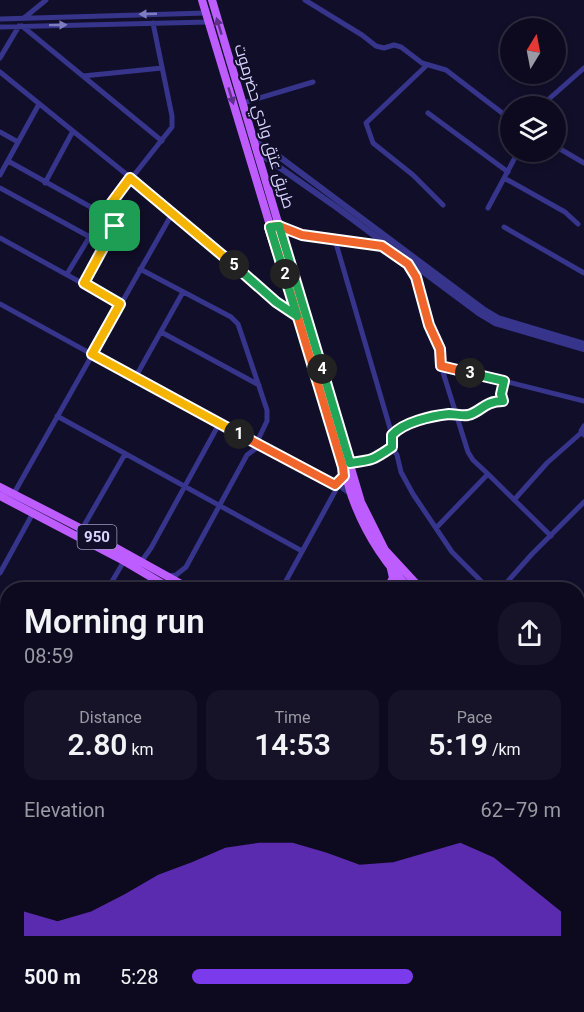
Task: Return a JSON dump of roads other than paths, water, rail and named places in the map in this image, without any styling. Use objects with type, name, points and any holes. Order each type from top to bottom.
[{"type":"main road","name":"طريق عتق وادي حضرموت","points":[[202,0],[370,531],[415,582]]},
{"type":"main road","name":"طريق عتق وادي حضرموت","points":[[212,0],[255,141],[297,316],[352,497],[391,568],[404,582]]},
{"type":"main road","name":"950","points":[[0,487],[33,513],[159,582]]},
{"type":"main road","name":"950","points":[[0,496],[12,497],[82,529],[178,582]]},
{"type":"main road","points":[[391,568],[393,578],[391,582]]},
{"type":"street","points":[[0,58],[24,18],[46,0]]},
{"type":"street","points":[[305,0],[363,35],[376,46],[401,47],[427,65],[446,70],[500,111]]},
{"type":"street","points":[[0,19],[208,17]]},
{"type":"street","points":[[0,27],[153,23],[208,17]]},
{"type":"street","points":[[67,274],[104,213],[171,130],[173,121],[153,23]]},
{"type":"street","points":[[21,26],[162,141]]},
{"type":"street","points":[[427,65],[366,123],[373,143],[413,175],[443,205]]},
{"type":"street","points":[[82,76],[162,68]]},
{"type":"street","points":[[552,96],[584,68]]},
{"type":"street","points":[[0,72],[173,212],[276,302],[297,316]]},
{"type":"street","points":[[243,104],[313,82]]},
{"type":"street","points":[[0,175],[39,104]]},
{"type":"street","points":[[428,113],[508,172]]},
{"type":"street","points":[[45,183],[73,131]]},
{"type":"street","points":[[0,132],[18,142]]},
{"type":"street","points":[[246,145],[255,141],[269,148],[498,318],[584,344]]},
{"type":"street","points":[[246,145],[480,314],[495,323],[584,349]]},
{"type":"street","points":[[566,152],[584,163]]},
{"type":"street","points":[[8,161],[113,219],[115,226],[84,283]]},
{"type":"street","points":[[488,208],[513,162]]},
{"type":"street","points":[[504,178],[565,212],[578,224]]},
{"type":"street","points":[[0,188],[90,237]]},
{"type":"street","points":[[12,497],[173,212]]},
{"type":"street","points":[[275,226],[302,235],[382,246],[408,264],[416,277],[429,325],[440,349],[441,366],[468,452],[473,460],[551,536]]},
{"type":"street","points":[[504,227],[584,273]]},
{"type":"street","points":[[0,238],[120,304]]},
{"type":"street","points":[[335,240],[392,435],[392,447],[405,479],[452,552],[482,582]]},
{"type":"street","points":[[140,269],[236,321],[240,327],[268,417],[256,444]]},
{"type":"street","points":[[135,378],[183,292]]},
{"type":"street","points":[[0,304],[256,444],[337,485],[352,497]]},
{"type":"street","points":[[161,332],[259,385]]},
{"type":"street","points":[[441,366],[584,401]]},
{"type":"street","points":[[392,435],[397,429],[416,422],[446,415],[471,414],[482,406],[503,401],[501,394],[504,381]]},
{"type":"street","points":[[57,416],[302,551]]},
{"type":"street","points":[[141,562],[151,548],[219,424]]},
{"type":"street","points":[[514,500],[547,462],[583,434],[581,428],[584,426]]},
{"type":"street","points":[[168,576],[176,575],[186,567],[247,455],[263,447]]},
{"type":"street","points":[[350,463],[382,456],[392,447]]},
{"type":"street","points":[[82,529],[125,454]]},
{"type":"street","points":[[285,582],[345,474]]},
{"type":"street","points":[[436,528],[488,474]]},
{"type":"street","points":[[507,582],[584,502]]},
{"type":"street","points":[[0,573],[33,513]]},
{"type":"street","points":[[112,582],[124,561]]}]
